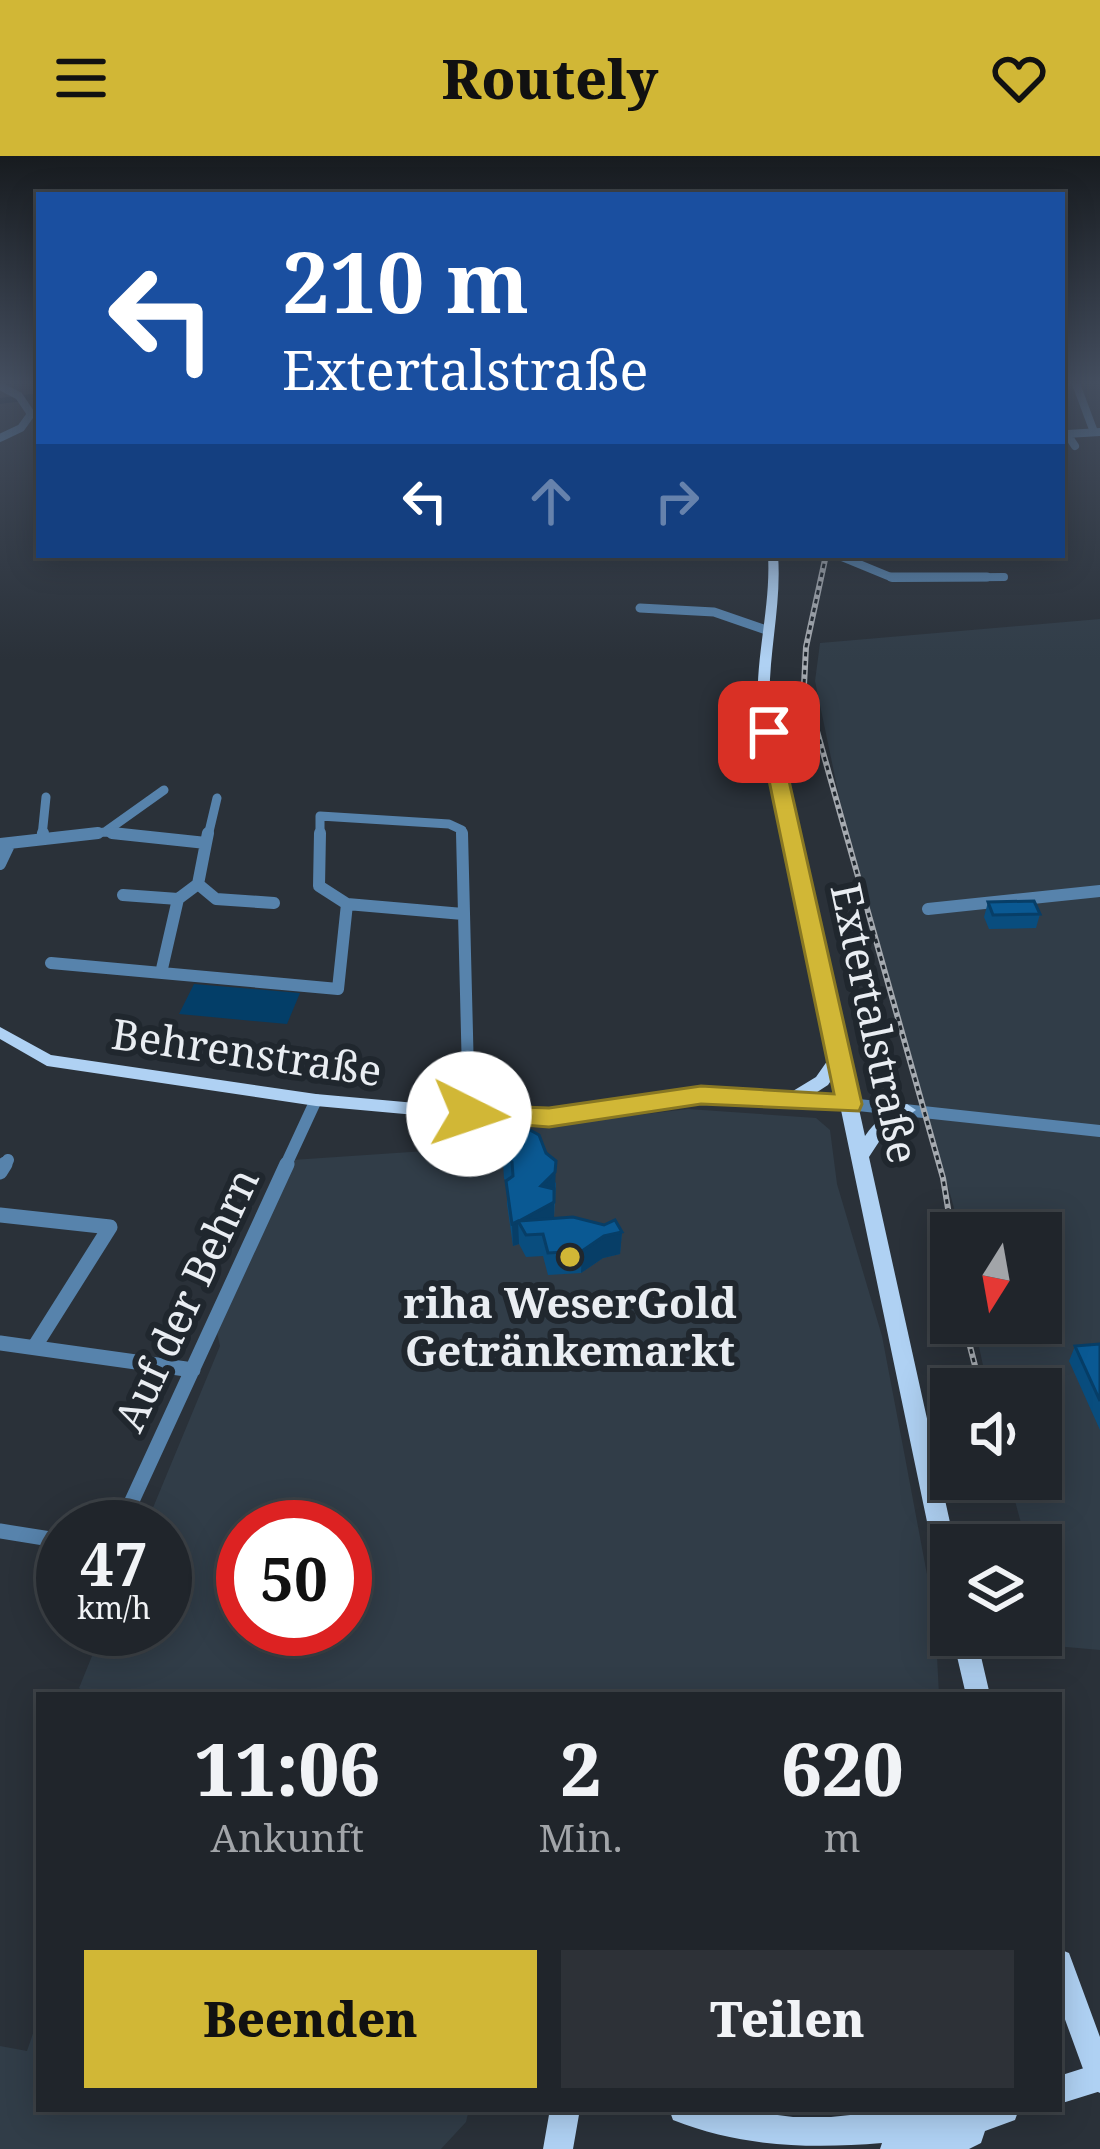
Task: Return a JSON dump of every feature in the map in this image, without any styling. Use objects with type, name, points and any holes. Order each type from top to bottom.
[{"type":"main road","name":"Extertalstraße","points":[[773,558],[774,584],[760,680],[764,709],[939,1524]]},
{"type":"main road","name":"Behrenstraße","points":[[0,1032],[47,1060],[316,1100],[469,1114],[549,1118],[701,1095],[849,1104]]},
{"type":"main road","points":[[794,1098],[822,1081],[838,1058]]},
{"type":"main road","points":[[861,1156],[880,1127],[907,1110]]},
{"type":"main road","points":[[969,1656],[977,1692]]},
{"type":"main road","points":[[1062,1971],[1100,2078],[1062,2089]]},
{"type":"main road","points":[[558,2149],[565,2112]]},
{"type":"main road","points":[[690,2112],[737,2135],[794,2145],[858,2137],[970,2112]]},
{"type":"main road","points":[[895,2149],[996,2112]]},
{"type":"main road","points":[[937,2149],[1007,2112]]},
{"type":"street","points":[[844,558],[893,578],[1004,577]]},
{"type":"street","points":[[640,608],[714,612],[766,630]]},
{"type":"street","points":[[105,832],[164,790]]},
{"type":"street","points":[[43,839],[46,797]]},
{"type":"street","points":[[123,895],[178,898],[198,884],[218,798]]},
{"type":"street","points":[[464,914],[347,904],[319,886],[320,816],[449,824],[462,830],[469,1114]]},
{"type":"street","points":[[0,864],[5,843],[105,832],[206,843]]},
{"type":"street","points":[[198,884],[216,899],[274,903]]},
{"type":"street","points":[[928,909],[1100,891]]},
{"type":"street","points":[[161,973],[178,898]]},
{"type":"street","points":[[51,962],[338,989],[347,904]]},
{"type":"street","name":"Auf der Behrn","points":[[133,1500],[316,1100]]},
{"type":"street","points":[[849,1104],[1100,1131]]},
{"type":"street","points":[[0,1215],[110,1227],[35,1346]]},
{"type":"street","points":[[0,1343],[193,1370]]},
{"type":"street","points":[[0,1531],[36,1537]]},
{"type":"shaded area","points":[[1100,619],[1100,1650],[1062,1647],[1062,1524],[1021,1524],[1015,1500],[1062,1500],[1062,1368],[984,1368],[978,1344],[1062,1344],[1062,1212],[955,1212],[840,801],[815,681],[820,643]]},
{"type":"shaded area","points":[[194,984],[300,993],[287,1024],[179,1014]]},
{"type":"shaded area","points":[[688,1109],[816,1118],[830,1130],[837,1184],[882,1336],[930,1590],[930,1656],[937,1656],[939,1692],[84,1692],[79,1688],[92,1656],[192,1656],[192,1500],[156,1500],[220,1346],[216,1328],[292,1160],[470,1148],[484,1122],[588,1121]]},
{"type":"shaded area","points":[[36,2025],[36,2112],[468,2112],[466,2122],[441,2149],[0,2149],[0,2046],[27,2051]]},
{"type":"building","points":[[1034,901],[1040,914],[993,915],[988,902]]},
{"type":"building","points":[[523,1132],[539,1135],[546,1153],[556,1161],[555,1172],[541,1186],[554,1189],[554,1202],[519,1221],[573,1217],[604,1225],[615,1220],[622,1232],[604,1236],[582,1251],[548,1253],[543,1234],[526,1235],[518,1221],[512,1224],[506,1181],[513,1176],[512,1162],[503,1157],[502,1144],[523,1138]]},
{"type":"building","points":[[1100,1344],[1100,1401],[1075,1346]]},
{"type":"railway","points":[[825,558],[806,647],[804,685],[943,1178],[949,1212]]},
{"type":"railway","points":[[969,1344],[976,1368]]},
{"type":"place","name":"riha WeserGold Getränkemarkt","points":[[570,1257]]},
{"type":"route","points":[[469,1114],[549,1118],[701,1095],[849,1104],[769,732]]}]
